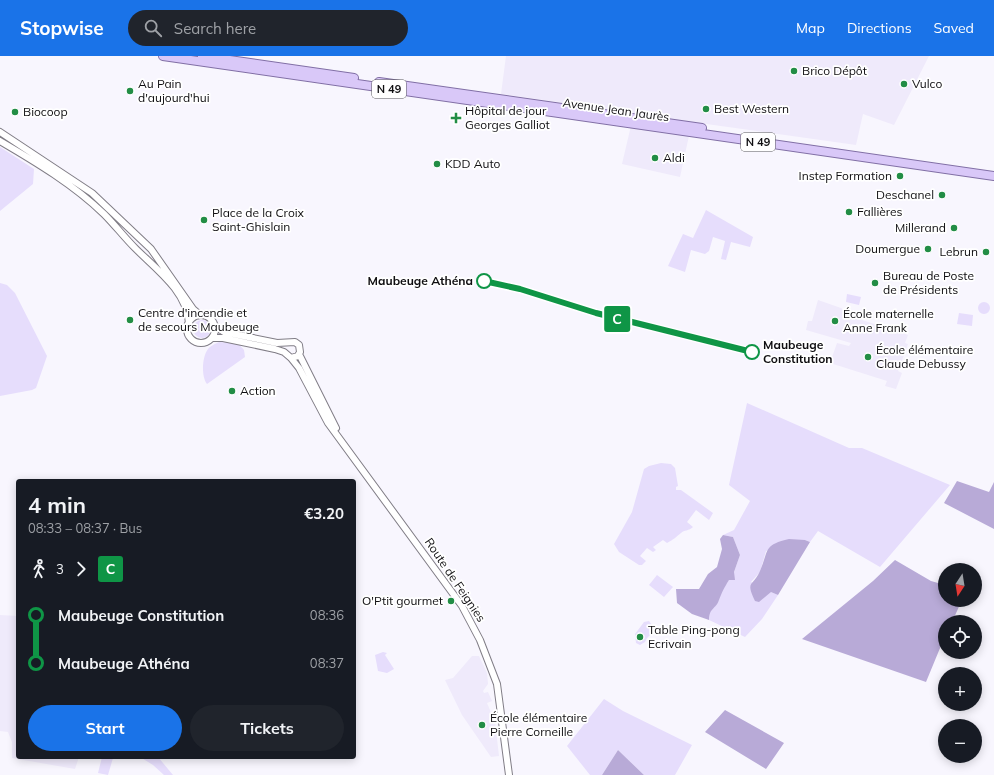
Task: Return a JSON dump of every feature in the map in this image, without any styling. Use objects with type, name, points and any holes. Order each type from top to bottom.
[{"type":"main road","name":"Avenue Jean Jaurès","points":[[163,56],[994,176]]},
{"type":"main road","name":"Avenue Jean Jaurès","points":[[202,56],[994,171]]},
{"type":"street","points":[[0,132],[92,193],[151,249],[193,309],[200,315],[210,318],[215,326],[224,332],[276,343],[287,343],[293,341],[297,343],[300,350],[299,354],[291,358],[286,356],[284,352],[223,338],[212,338],[202,344],[193,341],[188,335],[189,323],[185,305],[164,275],[136,249],[104,214],[67,184],[0,141]]},
{"type":"street","points":[[189,323],[196,316],[200,315]]},
{"type":"street","points":[[212,338],[215,326]]},
{"type":"street","points":[[284,352],[284,347],[287,343]]},
{"type":"street","name":"Route de Feignies","points":[[299,354],[342,440]]},
{"type":"street","name":"Route de Feignies","points":[[291,358],[299,368],[325,418],[471,621],[493,668],[497,684],[509,775]]},
{"type":"shaded area","points":[[506,56],[929,56],[894,125],[863,114],[856,145],[692,122],[680,177],[622,164],[634,113],[501,94]]},
{"type":"shaded area","points":[[0,147],[34,169],[33,184],[0,211]]},
{"type":"shaded area","points":[[706,210],[753,237],[750,247],[731,242],[726,260],[721,259],[725,241],[713,237],[709,251],[705,254],[691,250],[685,272],[668,266],[683,234],[693,238]]},
{"type":"shaded area","points":[[0,283],[7,285],[15,293],[47,356],[36,388],[0,396]]},
{"type":"shaded area","points":[[847,294],[861,297],[859,305],[846,302]]},
{"type":"shaded area","name":"École élémentaire Claude Debussy","points":[[818,300],[841,308],[859,319],[908,335],[905,343],[908,344],[898,371],[902,373],[896,389],[885,386],[887,381],[830,363],[837,343],[849,346],[851,343],[806,330],[808,321],[812,321]]},
{"type":"shaded area","points":[[984,302],[988,304],[990,308],[988,312],[984,314],[980,312],[978,308],[980,304]]},
{"type":"shaded area","points":[[959,313],[973,315],[972,326],[957,324]]},
{"type":"shaded area","points":[[198,320],[206,320],[211,325],[209,336],[206,338],[198,338],[193,333],[193,325]]},
{"type":"shaded area","points":[[219,342],[238,343],[244,350],[245,357],[207,384],[203,372],[204,357],[209,348]]},
{"type":"shaded area","points":[[747,403],[849,448],[862,448],[950,485],[880,567],[818,531],[810,542],[805,540],[766,551],[760,572],[751,582],[778,595],[762,619],[745,637],[709,620],[709,613],[719,600],[719,595],[734,572],[740,555],[733,537],[723,535],[734,530],[750,501],[729,485]]},
{"type":"shaded area","points":[[661,463],[671,464],[675,468],[678,486],[676,487],[676,490],[681,490],[713,513],[709,520],[696,510],[687,522],[693,527],[682,532],[667,543],[663,540],[653,547],[656,550],[653,552],[647,548],[640,556],[646,561],[642,565],[639,565],[619,552],[614,544],[632,512],[644,469]]},
{"type":"shaded area","points":[[957,481],[989,492],[994,482],[994,529],[944,503]]},
{"type":"shaded area","points":[[723,535],[733,537],[740,555],[734,572],[735,580],[729,580],[718,603],[710,613],[709,620],[692,614],[677,603],[676,589],[699,589],[708,574],[717,567],[722,549],[720,539]]},
{"type":"shaded area","points":[[789,539],[805,540],[810,542],[778,595],[771,592],[759,602],[755,601],[750,586],[760,571],[768,549],[781,541]]},
{"type":"shaded area","points":[[895,560],[931,581],[938,583],[938,607],[959,607],[955,615],[938,615],[938,653],[926,682],[802,639],[873,581]]},
{"type":"shaded area","points":[[657,575],[673,587],[664,597],[649,585]]},
{"type":"shaded area","points":[[0,615],[16,616],[16,759],[12,758],[12,742],[8,732],[0,731]]},
{"type":"shaded area","points":[[649,621],[652,625],[652,633],[645,642],[640,645],[636,643],[635,634],[644,622]]},
{"type":"shaded area","points":[[383,652],[387,653],[385,655],[394,669],[387,673],[378,671],[375,655]]},
{"type":"shaded area","points":[[472,656],[479,656],[487,673],[488,684],[483,691],[484,693],[488,692],[492,701],[487,703],[495,722],[499,756],[491,757],[462,715],[445,680],[453,678]]},
{"type":"shaded area","points":[[604,699],[623,711],[692,745],[675,775],[644,775],[618,750],[602,775],[590,775],[567,746]]},
{"type":"shaded area","points":[[725,710],[784,743],[766,769],[705,732]]},
{"type":"shaded area","points":[[618,750],[644,775],[602,775]]},
{"type":"shaded area","points":[[18,759],[78,759],[75,769]]},
{"type":"shaded area","points":[[102,759],[113,759],[108,775],[98,773]]},
{"type":"shaded area","points":[[143,759],[160,759],[173,775],[164,775],[153,765]]},
{"type":"bus line","name":"C","points":[[484,281],[520,289],[596,313],[752,352]]},
{"type":"place","name":"Brico Dépôt","points":[[794,71]]},
{"type":"place","name":"Vulco","points":[[904,84]]},
{"type":"place","name":"Au Pain d'aujourd'hui","points":[[130,91]]},
{"type":"place","name":"Best Western","points":[[706,109]]},
{"type":"place","name":"Biocoop","points":[[15,112]]},
{"type":"place","name":"Hôpital de jour Georges Galliot","points":[[456,118]]},
{"type":"place","name":"Aldi","points":[[655,158]]},
{"type":"place","name":"KDD Auto","points":[[437,164]]},
{"type":"place","name":"Instep Formation","points":[[900,176]]},
{"type":"place","name":"Deschanel","points":[[942,195]]},
{"type":"place","name":"Fallières","points":[[849,212]]},
{"type":"place","name":"Place de la Croix Saint-Ghislain","points":[[204,220]]},
{"type":"place","name":"Millerand","points":[[954,228]]},
{"type":"place","name":"Doumergue","points":[[928,249]]},
{"type":"place","name":"Lebrun","points":[[986,252]]},
{"type":"place","name":"Maubeuge Athéna","points":[[484,281]]},
{"type":"place","name":"Bureau de Poste de Présidents","points":[[875,283]]},
{"type":"place","name":"Centre d'incendie et de secours Maubeuge","points":[[130,320]]},
{"type":"place","name":"École maternelle Anne Frank","points":[[835,321]]},
{"type":"place","name":"Maubeuge Constitution","points":[[752,352]]},
{"type":"place","name":"École élémentaire Claude Debussy","points":[[868,357]]},
{"type":"place","name":"Action","points":[[232,391]]},
{"type":"place","name":"O'Ptit gourmet","points":[[451,601]]},
{"type":"place","name":"Table Ping-pong Ecrivain","points":[[640,637]]},
{"type":"place","name":"École élémentaire Pierre Corneille","points":[[482,725]]}]
